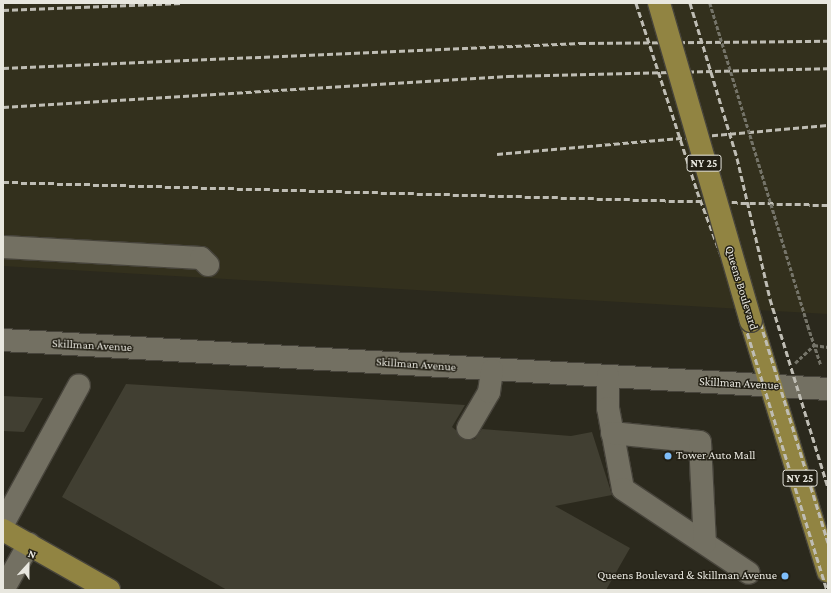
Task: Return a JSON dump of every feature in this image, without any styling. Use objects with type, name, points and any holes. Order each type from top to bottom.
[{"type":"main road","name":"Queens Boulevard","points":[[659,3],[751,321],[827,562]]},
{"type":"main road","points":[[3,530],[109,590]]},
{"type":"street","points":[[3,247],[201,258],[208,265]]},
{"type":"street","name":"Skillman Avenue","points":[[3,340],[828,389]]},
{"type":"street","points":[[468,428],[489,392],[492,370]]},
{"type":"street","points":[[608,376],[612,432],[623,489],[750,573]]},
{"type":"street","points":[[3,524],[79,385]]},
{"type":"street","points":[[612,432],[700,442],[705,543]]},
{"type":"street","points":[[3,590],[29,544]]},
{"type":"path","points":[[710,3],[814,345],[828,346]]},
{"type":"shaded area","points":[[3,3],[828,3],[828,314],[3,266]]},
{"type":"building","points":[[126,384],[465,405],[452,427],[468,440],[475,439],[482,429],[571,436],[592,432],[612,495],[555,506],[630,548],[606,590],[227,590],[62,497]]},
{"type":"building","points":[[3,396],[43,398],[24,432],[3,431]]},
{"type":"railway","points":[[3,10],[183,3]]},
{"type":"railway","points":[[636,3],[697,191],[734,290],[827,590]]},
{"type":"railway","points":[[668,3],[718,185],[828,542]]},
{"type":"railway","points":[[690,3],[737,158],[770,299],[828,488]]},
{"type":"railway","points":[[3,68],[580,43],[828,41]]},
{"type":"railway","points":[[3,107],[508,76],[828,68]]},
{"type":"railway","points":[[497,154],[828,125]]},
{"type":"railway","points":[[3,182],[828,205]]},
{"type":"place","name":"Tower Auto Mall","points":[[668,456]]},
{"type":"place","name":"Queens Boulevard & Skillman Avenue","points":[[785,576]]}]
